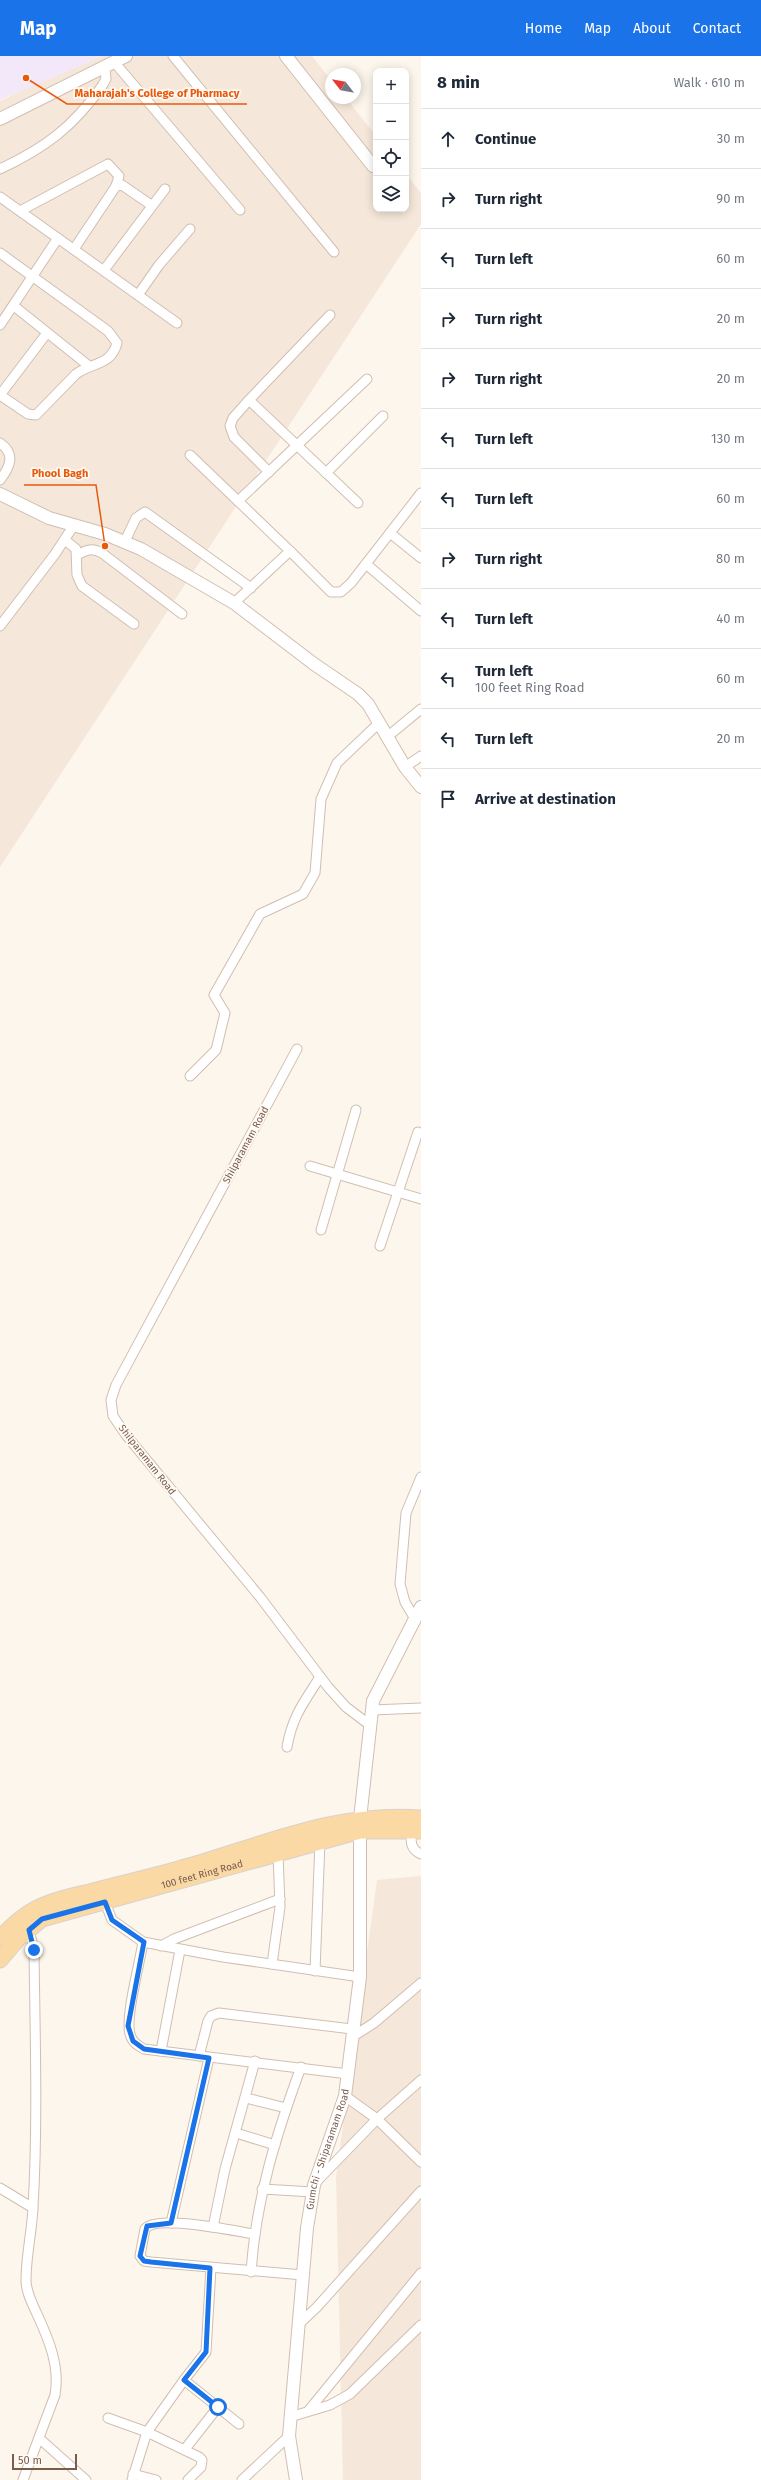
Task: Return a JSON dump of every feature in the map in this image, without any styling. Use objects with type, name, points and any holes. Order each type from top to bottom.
[{"type":"main road","name":"100 feet Ring Road","points":[[0,1960],[29,1930],[42,1919],[320,1841],[360,1825],[396,1816],[421,1818]]},
{"type":"main road","name":"100 feet Ring Road","points":[[0,1938],[20,1919],[37,1908],[56,1901],[189,1866],[275,1837],[340,1821],[360,1825],[416,1831]]},
{"type":"street","points":[[0,119],[126,56]]},
{"type":"street","points":[[173,56],[334,252]]},
{"type":"street","points":[[286,56],[373,165]]},
{"type":"street","points":[[0,169],[35,152],[70,124],[102,86],[106,79],[110,65]]},
{"type":"street","points":[[110,65],[240,210]]},
{"type":"street","points":[[20,211],[108,164],[119,176],[116,186],[74,249]]},
{"type":"street","points":[[116,186],[122,185],[151,205]]},
{"type":"street","points":[[104,270],[151,205],[165,189]]},
{"type":"street","points":[[0,197],[178,323]]},
{"type":"street","points":[[138,295],[159,265],[190,229]]},
{"type":"street","points":[[0,325],[58,238]]},
{"type":"street","points":[[0,253],[115,338],[117,343],[110,357],[104,363],[89,366],[76,374],[36,415],[28,414],[0,395],[46,333]]},
{"type":"street","points":[[14,306],[89,366]]},
{"type":"street","points":[[269,472],[230,432],[230,426],[233,418],[330,315]]},
{"type":"street","points":[[238,501],[367,379]]},
{"type":"street","points":[[249,400],[358,503]]},
{"type":"street","points":[[326,472],[383,416]]},
{"type":"street","points":[[0,443],[10,453],[11,462],[0,480]]},
{"type":"street","points":[[190,455],[331,592],[341,592],[347,588],[390,533],[420,498]]},
{"type":"street","points":[[0,494],[31,511],[125,541],[234,603],[314,664],[358,694],[368,704],[405,767],[421,787]]},
{"type":"street","points":[[125,541],[136,518],[145,512],[251,588]]},
{"type":"street","points":[[0,626],[65,540],[74,525]]},
{"type":"street","points":[[390,533],[421,558]]},
{"type":"street","points":[[65,540],[76,549],[78,555],[77,575],[82,586],[134,624]]},
{"type":"street","points":[[78,555],[92,549],[102,553],[182,614]]},
{"type":"street","points":[[234,603],[290,551]]},
{"type":"street","points":[[366,564],[421,611]]},
{"type":"street","points":[[387,737],[421,708]]},
{"type":"street","points":[[190,1076],[216,1050],[225,1013],[214,995],[240,952],[252,926],[260,914],[303,894],[315,873],[321,799],[337,763],[379,723]]},
{"type":"street","points":[[405,767],[421,756]]},
{"type":"street","name":"Shilparamam Road","points":[[298,1049],[116,1385],[111,1400],[113,1416],[126,1435],[260,1597],[320,1677],[346,1707],[370,1726]]},
{"type":"street","points":[[321,1230],[356,1110]]},
{"type":"street","points":[[380,1246],[399,1193],[418,1132]]},
{"type":"street","points":[[310,1166],[421,1199]]},
{"type":"street","points":[[415,1619],[405,1602],[400,1584],[406,1513],[421,1477]]},
{"type":"street","name":"Gumchi - Shiparamam Road","points":[[296,2480],[289,2436],[290,2416],[303,2275],[314,2188],[345,2096],[360,1977],[360,1825],[373,1701],[421,1608]]},
{"type":"street","points":[[287,1747],[290,1727],[296,1713],[320,1677]]},
{"type":"street","points":[[372,1710],[421,1708]]},
{"type":"street","points":[[416,1831],[410,1844],[413,1849],[421,1854]]},
{"type":"street","points":[[315,1971],[320,1841]]},
{"type":"street","points":[[272,1964],[278,1935],[280,1898],[278,1853]]},
{"type":"street","points":[[161,1946],[174,1939],[280,1898]]},
{"type":"street","points":[[105,1902],[112,1920],[144,1942],[180,1950],[360,1977]]},
{"type":"street","points":[[23,2480],[55,2395],[57,2380],[54,2360],[45,2332],[27,2290],[26,2280],[33,2208],[36,2116],[34,1950],[29,1930]]},
{"type":"street","points":[[144,1942],[128,2026],[133,2041],[144,2049],[209,2058],[301,2067],[348,2074]]},
{"type":"street","points":[[161,2051],[180,1950]]},
{"type":"street","points":[[198,2056],[208,2021],[211,2016],[219,2013],[352,2033],[374,2023],[421,1983]]},
{"type":"street","points":[[171,2223],[209,2058]]},
{"type":"street","points":[[213,2227],[225,2168],[255,2062]]},
{"type":"street","points":[[251,2272],[254,2234],[262,2189],[286,2108],[301,2067]]},
{"type":"street","points":[[262,2189],[314,2188],[377,2119],[421,2080]]},
{"type":"street","points":[[345,2096],[377,2119],[421,2162]]},
{"type":"street","points":[[246,2098],[286,2108]]},
{"type":"street","points":[[236,2133],[275,2145]]},
{"type":"street","points":[[0,2188],[33,2208]]},
{"type":"street","points":[[299,2324],[318,2307],[421,2191]]},
{"type":"street","points":[[254,2234],[213,2227],[171,2223],[147,2226],[140,2252],[141,2259],[151,2262],[210,2268],[303,2275]]},
{"type":"street","points":[[156,2480],[132,2477],[147,2432],[206,2352],[210,2268]]},
{"type":"street","points":[[309,2410],[421,2274]]},
{"type":"street","points":[[290,2416],[330,2405],[350,2394],[421,2325]]},
{"type":"street","points":[[184,2380],[239,2424]]},
{"type":"street","points":[[185,2449],[218,2407]]},
{"type":"street","points":[[108,2418],[147,2432],[199,2457],[203,2463],[195,2475],[188,2480]]},
{"type":"street","points":[[242,2480],[289,2436]]},
{"type":"street","points":[[39,2438],[86,2480]]},
{"type":"shaded area","points":[[0,56],[103,56],[0,100]]},
{"type":"shaded area","points":[[92,56],[312,56],[325,72],[325,104],[351,104],[373,132],[373,212],[409,212],[409,178],[421,193],[421,224],[0,867],[0,101]]},
{"type":"shaded area","points":[[421,1876],[421,2480],[343,2480],[336,2176],[377,1880]]},
{"type":"place","name":"Maharajah's College of Pharmacy","points":[[26,78]]},
{"type":"place","name":"Phool Bagh","points":[[105,546]]},
{"type":"route","points":[[34,1950],[29,1930],[42,1919],[105,1902],[112,1920],[144,1942],[128,2026],[133,2041],[144,2049],[209,2058],[207,2074],[171,2223],[151,2224],[147,2226],[145,2229],[140,2256],[144,2261],[210,2268],[206,2352],[204,2357],[184,2380],[218,2407]]}]
